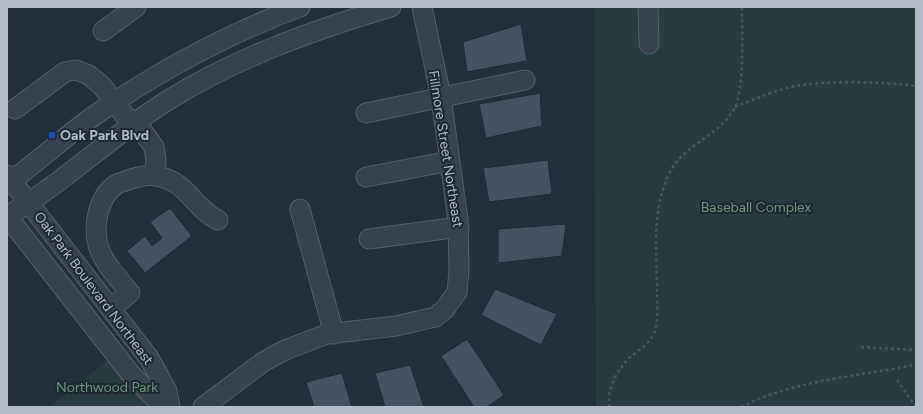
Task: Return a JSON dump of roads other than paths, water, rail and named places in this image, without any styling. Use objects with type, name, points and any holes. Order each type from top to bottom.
[{"type":"street","points":[[103,31],[136,7]]},
{"type":"street","points":[[9,180],[98,113],[153,78],[207,48],[268,19],[300,7]]},
{"type":"street","points":[[7,216],[30,203],[136,122],[170,99],[222,70],[284,43],[341,22],[391,7]]},
{"type":"street","name":"Fillmore Street Northeast","points":[[334,334],[396,326],[435,317],[445,309],[456,292],[459,272],[459,227],[441,97],[422,7]]},
{"type":"street","points":[[648,7],[649,44]]},
{"type":"street","points":[[15,109],[56,77],[65,72],[76,70],[90,75],[102,86],[126,117],[136,122],[154,147],[156,161],[154,176]]},
{"type":"street","points":[[366,113],[525,80]]},
{"type":"street","points":[[366,177],[450,162]]},
{"type":"street","points":[[111,308],[130,293],[105,259],[98,246],[96,230],[98,213],[105,196],[116,184],[139,176],[160,176],[174,182],[189,193],[206,214],[218,220]]},
{"type":"street","name":"Oak Park Boulevard Northeast","points":[[9,180],[30,203],[149,358],[167,391],[170,407]]},
{"type":"street","points":[[203,407],[263,362],[285,350],[334,334],[300,209]]},
{"type":"street","name":"Oak Park Boulevard Northeast","points":[[7,216],[23,234],[130,373],[163,407]]},
{"type":"street","points":[[369,238],[459,227]]},
{"type":"place","name":"Oak Park Blvd","points":[[52,135]]},
{"type":"park label","name":"Baseball Complex","points":[[756,207]]},
{"type":"park label","name":"Northwood Park","points":[[107,387]]}]
